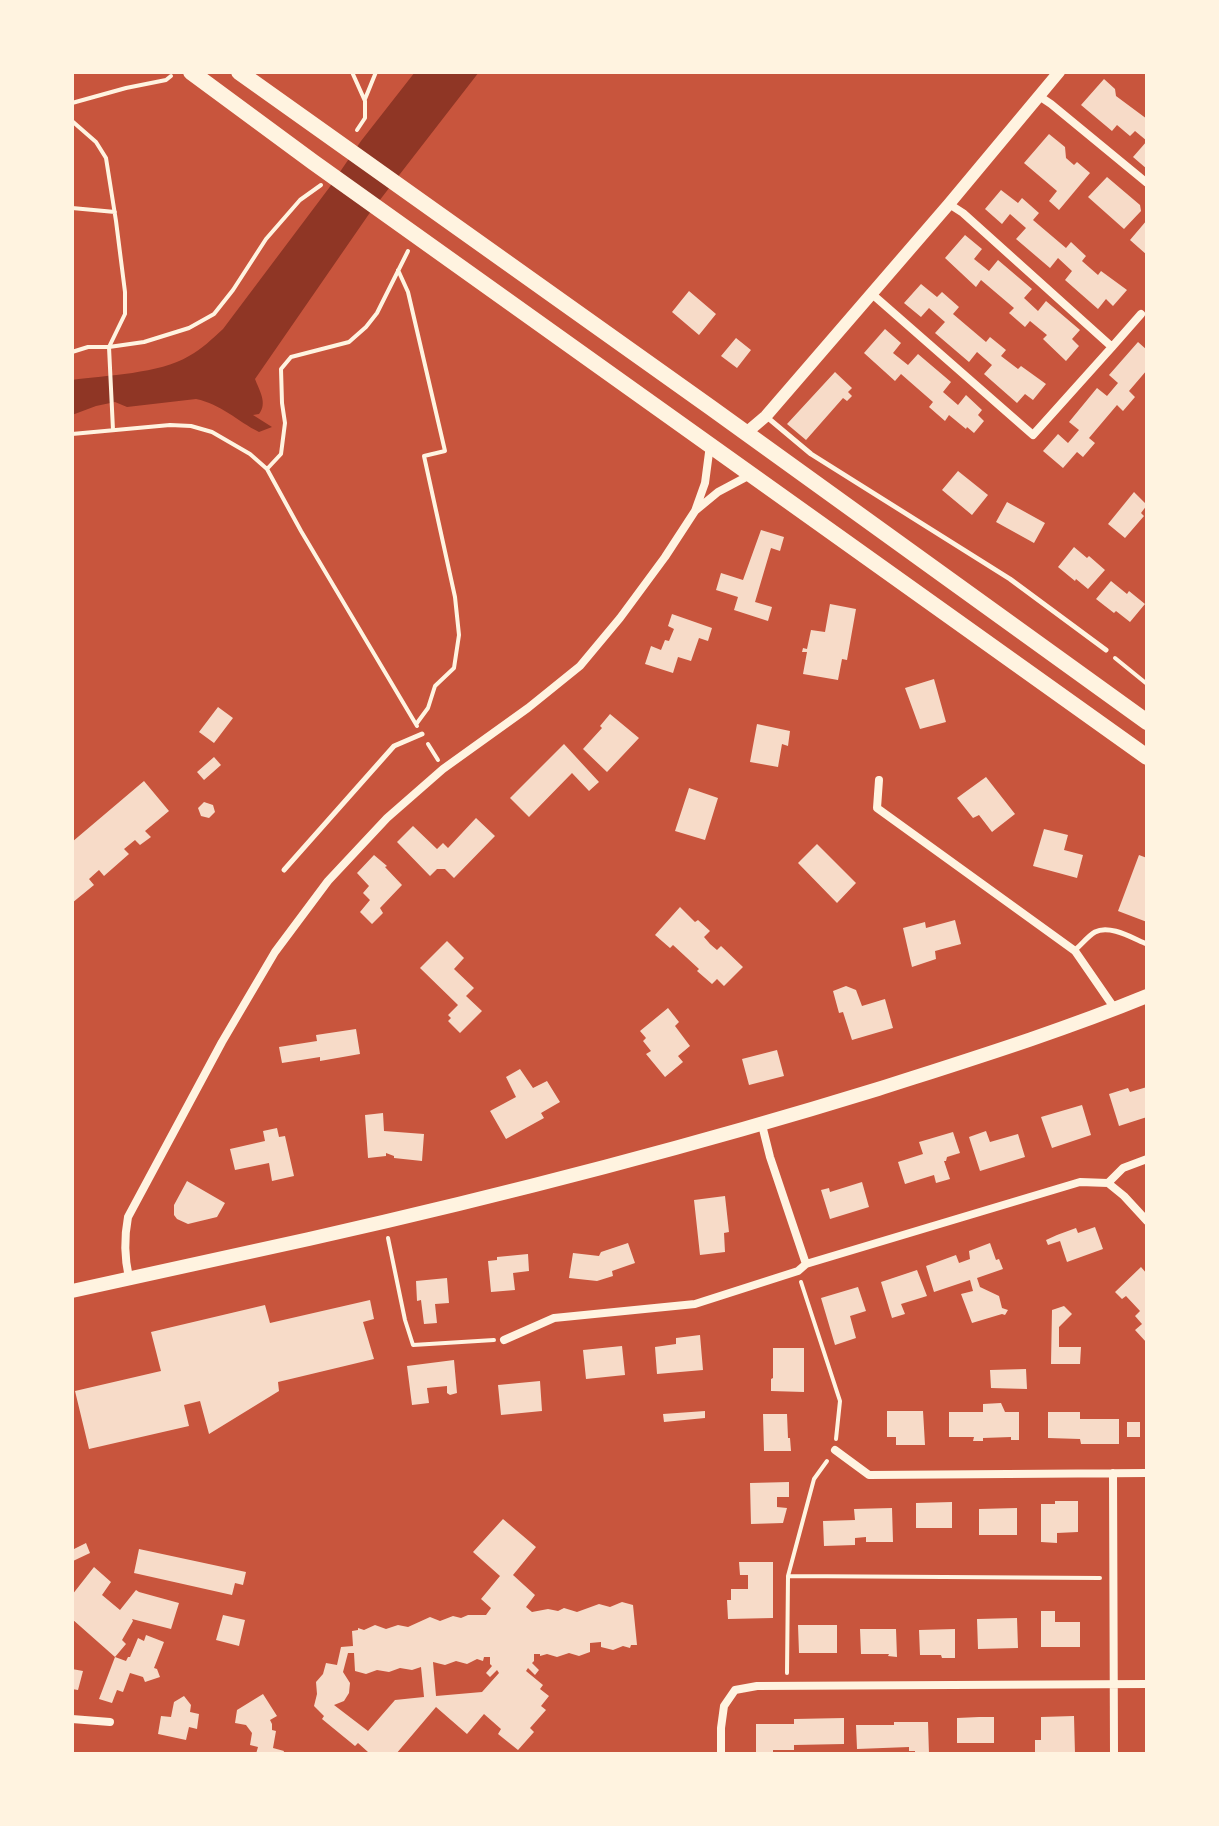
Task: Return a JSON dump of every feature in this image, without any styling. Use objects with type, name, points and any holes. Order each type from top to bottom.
[{"type":"main road","points":[[191,72],[1147,757]]},
{"type":"main road","points":[[239,72],[1147,722]]},
{"type":"main road","points":[[72,1291],[385,1221],[762,1125],[980,1056],[1147,996]]},
{"type":"street","points":[[746,433],[766,416],[872,294],[1059,72]]},
{"type":"street","points":[[1039,96],[1147,183]]},
{"type":"street","points":[[949,204],[963,213],[1112,347]]},
{"type":"street","points":[[872,294],[1033,435],[1141,314]]},
{"type":"street","points":[[129,1278],[124,1237],[128,1217],[222,1042],[275,952],[328,881],[387,818],[443,769],[580,666],[620,618],[695,511],[705,483],[710,445]]},
{"type":"street","points":[[695,511],[718,492],[751,474]]},
{"type":"street","points":[[879,780],[877,808],[1075,951],[1115,1009]]},
{"type":"street","points":[[762,1125],[806,1264]]},
{"type":"street","points":[[1108,1183],[1123,1168],[1147,1159]]},
{"type":"street","points":[[504,1340],[554,1318],[695,1304],[798,1271],[806,1264],[1080,1182],[1108,1183],[1147,1221]]},
{"type":"street","points":[[835,1450],[869,1475],[1147,1473]]},
{"type":"street","points":[[1113,1473],[1114,1754]]},
{"type":"street","points":[[721,1754],[724,1706],[735,1690],[757,1686],[1147,1684]]},
{"type":"street","points":[[72,1719],[110,1722]]},
{"type":"lane","points":[[766,416],[811,454],[1010,579],[1106,650]]},
{"type":"lane","points":[[284,870],[394,746],[422,734]]},
{"type":"lane","points":[[1075,951],[1095,932],[1102,930],[1115,931],[1147,944]]},
{"type":"path","points":[[352,72],[365,101]]},
{"type":"path","points":[[357,130],[365,118],[365,101],[376,72]]},
{"type":"path","points":[[72,103],[166,80],[171,76]]},
{"type":"path","points":[[72,121],[96,142],[106,158],[115,212],[125,314],[109,347],[113,430]]},
{"type":"path","points":[[72,352],[88,347],[144,342],[189,328],[214,314],[266,239],[290,211],[321,185]]},
{"type":"path","points":[[72,208],[115,212]]},
{"type":"path","points":[[267,469],[281,454],[285,423],[281,369],[291,357],[349,342],[366,327],[377,313],[415,234]]},
{"type":"path","points":[[398,270],[408,292],[445,451],[424,456],[455,597],[459,635],[454,668],[435,686],[428,708],[417,724]]},
{"type":"path","points":[[72,434],[170,425],[202,429],[250,454],[267,469],[443,769]]},
{"type":"path","points":[[1106,650],[1147,684]]},
{"type":"path","points":[[385,1221],[413,1345],[504,1340]]},
{"type":"path","points":[[786,1687],[788,1576],[814,1479],[835,1450],[840,1401],[798,1271]]},
{"type":"path","points":[[788,1576],[1114,1578]]},
{"type":"shaded area","points":[[415,72],[479,72],[369,214],[255,379],[263,405],[259,414],[253,415],[272,427],[259,432],[221,409],[196,399],[127,407],[115,402],[72,415],[72,380],[163,367],[189,356],[223,329]]},
{"type":"building","points":[[1104,79],[1115,89],[1116,96],[1147,119],[1147,141],[1135,131],[1130,136],[1117,125],[1112,131],[1081,105]]},
{"type":"building","points":[[1049,134],[1065,147],[1066,158],[1074,165],[1077,162],[1090,173],[1059,210],[1049,201],[1057,191],[1024,163]]},
{"type":"building","points":[[1147,141],[1147,169],[1133,157]]},
{"type":"building","points":[[1107,177],[1140,205],[1141,211],[1124,229],[1088,197]]},
{"type":"building","points":[[1001,190],[1018,203],[1022,198],[1039,213],[1033,220],[1066,248],[1071,242],[1086,256],[1082,261],[1098,275],[1101,271],[1127,290],[1113,306],[1106,299],[1098,309],[1065,280],[1072,271],[1058,258],[1050,268],[1016,239],[1026,228],[1010,214],[1002,224],[985,209]]},
{"type":"building","points":[[1147,220],[1147,255],[1130,240]]},
{"type":"building","points":[[965,235],[982,249],[974,259],[989,271],[998,260],[1032,289],[1024,298],[1038,311],[1046,301],[1080,330],[1072,339],[1079,346],[1066,361],[1043,339],[1047,335],[1030,321],[1025,327],[1009,313],[1014,308],[981,280],[976,287],[945,258]]},
{"type":"building","points":[[921,284],[937,297],[942,292],[959,307],[953,314],[986,342],[990,337],[1006,350],[1001,356],[1018,369],[1021,366],[1046,384],[1033,400],[1025,394],[1017,403],[984,374],[992,365],[977,352],[969,362],[935,333],[945,322],[929,308],[921,317],[904,303]]},
{"type":"building","points":[[689,291],[716,314],[699,335],[672,312]]},
{"type":"building","points":[[885,329],[901,343],[893,353],[908,365],[918,354],[951,382],[943,392],[958,405],[966,395],[982,410],[978,415],[984,421],[974,433],[949,415],[945,421],[929,407],[933,402],[901,374],[895,381],[864,353]]},
{"type":"building","points":[[736,338],[751,350],[737,368],[721,356]]},
{"type":"building","points":[[1138,342],[1147,350],[1147,370],[1129,391],[1135,397],[1123,411],[1117,405],[1089,438],[1095,443],[1083,457],[1077,452],[1063,468],[1043,451],[1058,434],[1068,443],[1079,430],[1069,422],[1097,388],[1107,396],[1118,383],[1109,375]]},
{"type":"building","points":[[835,372],[852,388],[848,392],[852,396],[847,401],[843,398],[806,440],[787,424]]},
{"type":"building","points":[[958,471],[988,495],[972,515],[942,490]]},
{"type":"building","points":[[1134,492],[1147,505],[1141,513],[1144,516],[1125,538],[1108,524]]},
{"type":"building","points":[[1007,502],[1045,523],[1034,543],[996,522]]},
{"type":"building","points":[[761,530],[784,537],[780,551],[771,548],[755,602],[772,607],[768,621],[734,610],[738,597],[716,590],[721,573],[743,580]]},
{"type":"building","points":[[1074,547],[1105,570],[1088,589],[1058,567]]},
{"type":"building","points":[[1111,581],[1145,604],[1130,622],[1096,599]]},
{"type":"building","points":[[830,604],[856,609],[847,660],[842,659],[838,680],[803,674],[807,652],[802,652],[803,648],[807,649],[811,630],[825,632]]},
{"type":"building","points":[[672,614],[712,628],[708,641],[699,638],[691,661],[678,657],[673,673],[645,664],[651,646],[661,650],[665,640],[669,641],[674,629],[668,626]]},
{"type":"building","points":[[934,679],[946,722],[920,729],[905,688]]},
{"type":"building","points":[[218,707],[233,718],[214,743],[199,732]]},
{"type":"building","points":[[610,714],[639,738],[607,772],[583,749]]},
{"type":"building","points":[[757,724],[790,731],[788,746],[782,744],[778,767],[750,762]]},
{"type":"building","points":[[564,744],[599,782],[589,791],[572,773],[529,817],[510,798]]},
{"type":"building","points":[[214,757],[221,765],[204,780],[197,772]]},
{"type":"building","points":[[986,777],[1015,814],[992,832],[979,815],[973,818],[957,798]]},
{"type":"building","points":[[144,781],[169,811],[145,831],[151,837],[140,845],[135,840],[124,849],[129,854],[104,876],[99,870],[89,879],[94,885],[72,903],[72,842]]},
{"type":"building","points":[[689,788],[718,798],[705,840],[675,831]]},
{"type":"building","points":[[204,802],[213,805],[215,812],[209,818],[201,816],[198,808]]},
{"type":"building","points":[[476,818],[495,836],[454,878],[445,869],[437,869],[430,876],[397,842],[413,826],[437,849],[443,843],[448,848]]},
{"type":"building","points":[[1044,829],[1068,835],[1064,850],[1083,855],[1077,878],[1033,866]]},
{"type":"building","points":[[817,844],[856,883],[837,903],[798,863]]},
{"type":"building","points":[[374,855],[402,885],[380,908],[383,913],[372,924],[360,912],[370,900],[363,893],[369,886],[357,873]]},
{"type":"building","points":[[1139,855],[1147,858],[1147,922],[1118,911]]},
{"type":"building","points":[[680,907],[710,931],[704,937],[710,944],[717,950],[721,946],[743,967],[724,986],[717,979],[712,984],[673,945],[670,948],[655,935]]},
{"type":"building","points":[[955,920],[961,944],[935,951],[936,959],[912,967],[903,928],[925,922],[926,928]]},
{"type":"building","points":[[447,941],[464,958],[454,969],[474,988],[466,996],[482,1011],[460,1033],[448,1021],[451,1018],[448,1015],[458,1005],[420,968]]},
{"type":"building","points":[[846,986],[856,990],[862,1006],[885,999],[893,1028],[852,1040],[833,991]]},
{"type":"building","points":[[668,1008],[679,1022],[675,1026],[690,1046],[678,1056],[683,1062],[665,1077],[646,1054],[651,1051],[640,1031]]},
{"type":"building","points":[[356,1029],[360,1054],[282,1063],[279,1047],[317,1041],[316,1035]]},
{"type":"building","points":[[777,1050],[784,1076],[749,1085],[742,1059]]},
{"type":"building","points":[[520,1069],[533,1088],[547,1081],[560,1102],[541,1113],[544,1118],[506,1139],[490,1111],[516,1097],[506,1077]]},
{"type":"building","points":[[1147,1087],[1147,1117],[1119,1126],[1109,1094],[1128,1088],[1130,1092]]},
{"type":"building","points":[[1082,1105],[1091,1135],[1052,1148],[1041,1117]]},
{"type":"building","points":[[383,1113],[384,1131],[424,1134],[422,1161],[394,1158],[386,1153],[386,1156],[368,1158],[365,1115]]},
{"type":"building","points":[[277,1128],[279,1137],[285,1136],[294,1176],[272,1181],[269,1163],[235,1170],[230,1149],[265,1141],[263,1131]]},
{"type":"building","points":[[986,1131],[990,1142],[1018,1134],[1025,1157],[980,1171],[969,1137]]},
{"type":"building","points":[[953,1132],[960,1153],[944,1161],[950,1179],[936,1183],[934,1175],[905,1184],[898,1162],[923,1154],[919,1142]]},
{"type":"building","points":[[187,1181],[225,1203],[217,1217],[188,1224],[177,1219],[174,1205]]},
{"type":"building","points":[[862,1182],[869,1207],[830,1219],[821,1190],[829,1188],[830,1192]]},
{"type":"building","points":[[725,1196],[729,1232],[724,1233],[725,1252],[700,1255],[694,1200]]},
{"type":"building","points":[[1095,1227],[1103,1249],[1067,1262],[1060,1241],[1048,1245],[1046,1240],[1076,1228],[1078,1233]]},
{"type":"building","points":[[628,1243],[635,1263],[612,1271],[613,1276],[597,1281],[569,1278],[573,1253],[599,1256],[601,1252]]},
{"type":"building","points":[[990,1243],[1003,1269],[977,1278],[980,1287],[999,1296],[1002,1308],[1008,1310],[1005,1315],[972,1323],[961,1294],[973,1291],[970,1280],[934,1292],[926,1266],[956,1255],[959,1263],[970,1259],[969,1251]]},
{"type":"building","points":[[528,1254],[529,1271],[513,1273],[515,1290],[491,1292],[488,1261]]},
{"type":"building","points":[[1141,1267],[1147,1274],[1147,1343],[1135,1330],[1142,1324],[1135,1316],[1140,1311],[1126,1296],[1122,1299],[1115,1292]]},
{"type":"building","points":[[917,1270],[927,1296],[901,1304],[905,1314],[892,1318],[881,1282]]},
{"type":"building","points":[[447,1278],[449,1303],[435,1304],[437,1323],[424,1324],[421,1300],[417,1301],[416,1281]]},
{"type":"building","points":[[858,1287],[866,1311],[850,1316],[856,1338],[835,1345],[821,1298]]},
{"type":"building","points":[[370,1300],[374,1319],[363,1322],[374,1359],[278,1382],[279,1391],[209,1434],[200,1401],[184,1405],[189,1426],[89,1449],[75,1391],[161,1371],[151,1332],[265,1305],[270,1323]]},
{"type":"building","points":[[1064,1306],[1072,1314],[1059,1327],[1059,1347],[1081,1347],[1080,1364],[1051,1364],[1052,1310]]},
{"type":"building","points":[[700,1335],[703,1370],[657,1374],[655,1347],[676,1344],[676,1338]]},
{"type":"building","points":[[622,1346],[625,1375],[586,1379],[583,1350]]},
{"type":"building","points":[[773,1348],[804,1348],[804,1392],[771,1391]]},
{"type":"building","points":[[454,1360],[457,1393],[447,1393],[447,1386],[427,1388],[429,1403],[412,1405],[407,1366]]},
{"type":"building","points":[[1026,1369],[1027,1389],[991,1388],[990,1370]]},
{"type":"building","points":[[540,1381],[542,1411],[501,1415],[498,1385]]},
{"type":"building","points":[[1001,1403],[1005,1412],[1019,1412],[1019,1440],[1011,1440],[1011,1437],[973,1441],[974,1437],[949,1437],[949,1412],[983,1412],[983,1404]]},
{"type":"building","points":[[705,1411],[705,1418],[664,1422],[663,1414]]},
{"type":"building","points":[[887,1411],[923,1411],[925,1445],[896,1445],[896,1437],[887,1437]]},
{"type":"building","points":[[1048,1412],[1080,1412],[1080,1419],[1119,1419],[1119,1444],[1081,1444],[1080,1439],[1048,1438]]},
{"type":"building","points":[[763,1414],[787,1414],[791,1451],[764,1451]]},
{"type":"building","points":[[1127,1422],[1140,1422],[1140,1437],[1127,1437]]},
{"type":"building","points":[[789,1482],[789,1497],[777,1497],[777,1507],[787,1508],[783,1523],[751,1524],[750,1483]]},
{"type":"building","points":[[1055,1501],[1078,1501],[1078,1532],[1057,1533],[1057,1543],[1041,1542],[1041,1504],[1055,1504]]},
{"type":"building","points":[[952,1502],[952,1528],[916,1528],[916,1503]]},
{"type":"building","points":[[892,1508],[893,1542],[866,1542],[866,1537],[855,1538],[855,1545],[824,1546],[823,1521],[855,1520],[854,1509]]},
{"type":"building","points":[[1017,1508],[1017,1535],[979,1535],[979,1509]]},
{"type":"building","points":[[503,1519],[536,1547],[513,1575],[535,1595],[526,1607],[532,1612],[564,1608],[577,1612],[599,1604],[610,1607],[622,1602],[633,1605],[637,1645],[613,1650],[601,1647],[601,1642],[590,1643],[590,1652],[579,1656],[569,1653],[557,1657],[534,1654],[532,1663],[539,1670],[535,1675],[528,1668],[526,1671],[543,1685],[540,1689],[549,1696],[541,1706],[546,1710],[530,1728],[534,1732],[518,1750],[498,1734],[501,1729],[484,1714],[467,1734],[436,1707],[396,1754],[367,1754],[358,1743],[355,1746],[322,1719],[324,1716],[314,1706],[316,1682],[323,1674],[326,1663],[337,1665],[341,1647],[353,1646],[352,1631],[358,1628],[364,1630],[375,1625],[386,1629],[398,1625],[408,1627],[430,1617],[440,1621],[453,1616],[486,1615],[491,1608],[481,1599],[500,1576],[473,1552]],"holes":[[[348,1653],[354,1653],[355,1671],[366,1674],[377,1670],[389,1672],[421,1667],[424,1697],[395,1700],[368,1731],[334,1705],[344,1701],[349,1693],[350,1683],[343,1672]],[[484,1657],[490,1657],[492,1666],[486,1673],[490,1677],[497,1670],[499,1673],[482,1692],[436,1696],[433,1662],[467,1664],[477,1659],[483,1661]]]},
{"type":"building","points":[[86,1543],[90,1553],[73,1561],[72,1550]]},
{"type":"building","points":[[139,1549],[246,1572],[243,1585],[235,1583],[232,1595],[134,1573]]},
{"type":"building","points":[[739,1562],[773,1562],[773,1618],[728,1619],[727,1600],[731,1600],[731,1589],[748,1589],[748,1575],[740,1575]]},
{"type":"building","points":[[94,1567],[111,1582],[102,1595],[120,1610],[136,1590],[179,1603],[171,1629],[132,1619],[122,1640],[126,1644],[115,1657],[72,1619],[72,1595]]},
{"type":"building","points":[[1041,1611],[1055,1611],[1055,1622],[1080,1622],[1080,1647],[1041,1647]]},
{"type":"building","points":[[223,1615],[245,1620],[239,1646],[216,1640]]},
{"type":"building","points":[[1017,1618],[1018,1648],[978,1649],[977,1619]]},
{"type":"building","points":[[798,1625],[837,1625],[837,1653],[799,1653]]},
{"type":"building","points":[[860,1629],[896,1629],[897,1657],[861,1654]]},
{"type":"building","points":[[955,1629],[955,1658],[920,1655],[919,1630]]},
{"type":"building","points":[[146,1635],[164,1642],[154,1668],[160,1677],[145,1682],[143,1677],[130,1673],[123,1692],[117,1690],[112,1703],[99,1699],[115,1657],[126,1661],[138,1638],[144,1641]]},
{"type":"building","points":[[72,1669],[83,1671],[78,1690],[72,1689]]},
{"type":"building","points":[[263,1694],[277,1716],[270,1720],[272,1730],[276,1731],[273,1748],[284,1751],[283,1754],[256,1754],[258,1747],[250,1745],[252,1733],[246,1725],[235,1723],[237,1710]]},
{"type":"building","points":[[184,1696],[191,1705],[190,1712],[199,1714],[197,1729],[189,1727],[186,1740],[158,1734],[161,1716],[171,1717],[174,1702]]},
{"type":"building","points":[[1074,1716],[1075,1754],[1035,1754],[1035,1740],[1041,1740],[1041,1717]]},
{"type":"building","points":[[994,1717],[994,1743],[957,1743],[957,1718]]},
{"type":"building","points":[[844,1718],[844,1744],[794,1745],[794,1750],[756,1754],[756,1724],[794,1724],[794,1719]]},
{"type":"building","points":[[894,1722],[928,1722],[929,1754],[915,1754],[915,1751],[909,1751],[909,1747],[857,1749],[856,1725],[894,1725]]}]
